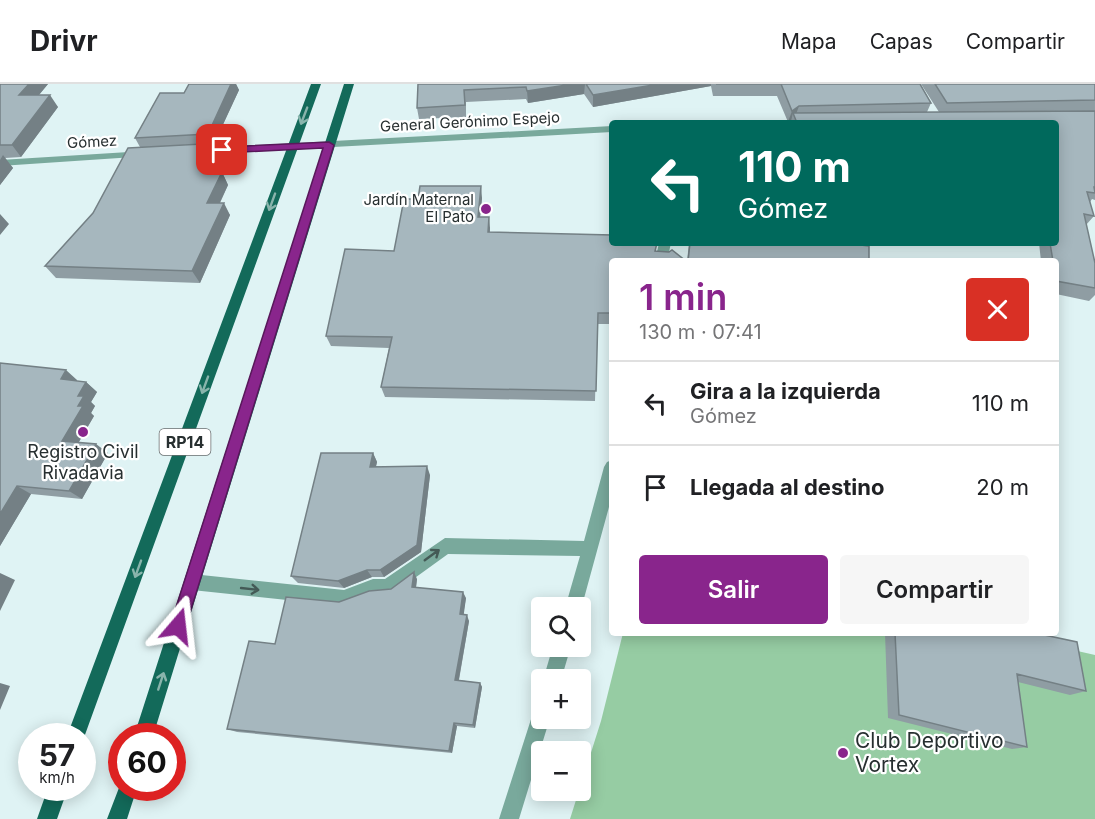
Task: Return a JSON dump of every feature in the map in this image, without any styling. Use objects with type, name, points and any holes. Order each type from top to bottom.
[{"type":"main road","name":"RP14","points":[[82,723],[316,84]]},
{"type":"main road","name":"RP14","points":[[147,723],[349,84]]},
{"type":"main road","points":[[47,819],[53,801]]},
{"type":"main road","points":[[117,819],[123,801]]},
{"type":"street","name":"General Gerónimo Espejo","points":[[329,145],[609,129]]},
{"type":"street","name":"Gómez","points":[[0,162],[329,145]]},
{"type":"street","points":[[577,597],[609,479]]},
{"type":"street","points":[[192,582],[344,598],[373,587],[388,587],[445,546],[591,549]]},
{"type":"street","points":[[509,819],[537,729]]},
{"type":"green space","name":"Club Deportivo Vortex","points":[[622,636],[1011,636],[1095,655],[1095,819],[570,819],[576,801],[591,801],[591,753]]},
{"type":"building","points":[[0,84],[29,84],[19,95],[50,95],[12,145],[0,145]]},
{"type":"building","points":[[189,84],[231,84],[208,134],[135,138],[160,93],[184,93]]},
{"type":"building","points":[[418,84],[573,84],[527,91],[526,87],[464,90],[465,105],[417,108]]},
{"type":"building","points":[[586,84],[659,84],[593,95]]},
{"type":"building","points":[[781,84],[920,84],[931,103],[799,106],[792,111]]},
{"type":"building","points":[[935,84],[1095,84],[1095,100],[947,103]]},
{"type":"building","points":[[1095,111],[1095,193],[1087,192],[1094,216],[1084,214],[1095,263],[1095,288],[1059,282],[1059,258],[1052,258],[1050,246],[1059,246],[1059,120],[796,120],[793,113]]},
{"type":"building","points":[[202,144],[197,154],[222,172],[207,203],[224,203],[192,271],[45,266],[93,213],[128,148]]},
{"type":"building","points":[[420,186],[481,186],[478,217],[489,217],[488,232],[609,235],[609,246],[656,246],[655,251],[669,252],[672,250],[682,258],[609,258],[609,313],[598,313],[596,391],[381,387],[392,337],[326,336],[345,249],[394,251],[404,199],[418,199]]},
{"type":"building","points":[[690,246],[869,246],[869,258],[688,258]]},
{"type":"building","points":[[0,363],[66,370],[61,379],[86,382],[78,396],[84,396],[78,406],[83,406],[62,441],[96,444],[69,491],[17,486],[0,514]]},
{"type":"building","points":[[321,453],[373,453],[370,467],[427,466],[417,545],[380,570],[367,570],[338,581],[291,576]]},
{"type":"building","points":[[414,572],[412,587],[463,592],[460,614],[467,615],[455,680],[480,683],[473,725],[454,723],[449,751],[227,729],[249,641],[275,644],[286,597],[339,602],[369,591],[391,589]]},
{"type":"building","points":[[895,636],[1049,636],[1077,642],[1086,691],[1017,674],[1027,747],[899,715]]},
{"type":"place","name":"Jardín Maternal El Pato","points":[[486,209]]},
{"type":"place","name":"Registro Civil Rivadavia","points":[[83,432]]},
{"type":"place","name":"Club Deportivo Vortex","points":[[843,753]]},
{"type":"route","points":[[178,626],[329,145],[222,150]]}]
